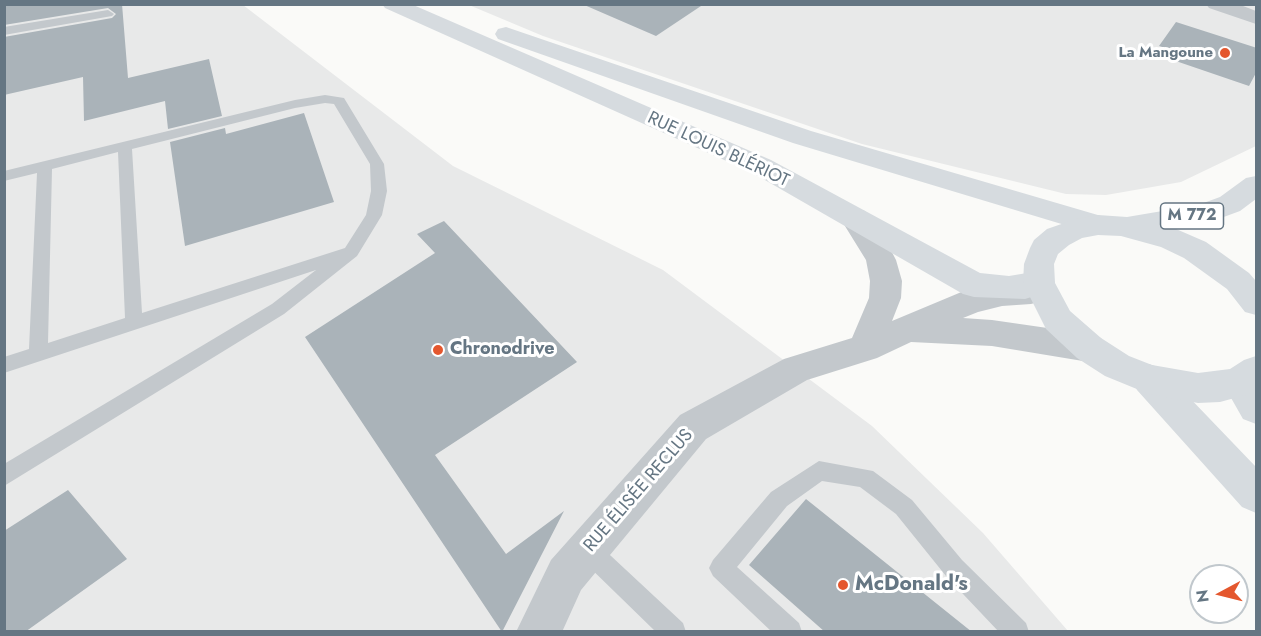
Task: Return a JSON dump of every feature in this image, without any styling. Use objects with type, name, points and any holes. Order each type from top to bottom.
[{"type":"main road","name":"RUE LOUIS BLÉRIOT","points":[[392,4],[761,166],[974,285],[1017,288],[1040,286]]},
{"type":"main road","name":"RUE LOUIS BLÉRIOT","points":[[442,4],[510,36],[736,112],[802,137],[1110,226],[1154,233],[1195,250],[1253,292]]},
{"type":"main road","name":"M 772","points":[[1110,226],[1166,222],[1202,215],[1230,204],[1257,185]]},
{"type":"main road","points":[[1110,226],[1076,229],[1058,237],[1045,248],[1039,264],[1040,286],[1058,320],[1089,348],[1117,366],[1149,379],[1197,388],[1252,388]]},
{"type":"main road","points":[[1149,379],[1257,494]]},
{"type":"street","points":[[1216,4],[1257,18]]},
{"type":"street","points":[[855,219],[870,239],[881,260],[886,281],[885,298],[865,348]]},
{"type":"street","name":"RUE ÉLISÉE RECLUS","points":[[538,632],[566,575],[693,427],[796,369],[865,348],[971,301],[1040,286]]},
{"type":"street","name":"RUE ÉLISÉE RECLUS","points":[[904,330],[992,333],[1089,348]]},
{"type":"lane","points":[[4,31],[108,14]]},
{"type":"lane","points":[[4,176],[296,104],[325,99],[339,101],[377,164],[379,191],[374,215],[351,252],[278,309],[4,476]]},
{"type":"lane","points":[[125,146],[134,323]]},
{"type":"lane","points":[[38,354],[45,165]]},
{"type":"lane","points":[[4,365],[351,252]]},
{"type":"lane","points":[[790,632],[721,568],[779,499],[819,471],[865,478],[904,507],[954,568],[1017,632]]},
{"type":"lane","points":[[588,550],[674,632]]},
{"type":"shaded area","points":[[4,5],[243,5],[453,166],[663,270],[872,426],[983,533],[1068,631],[5,631]]},
{"type":"shaded area","points":[[469,5],[1256,5],[1256,146],[1181,182],[1106,195],[1066,194],[862,144],[543,36]]},
{"type":"building","points":[[4,4],[122,4],[128,78],[209,59],[222,116],[168,129],[165,101],[84,121],[83,77],[4,95],[4,37],[112,18],[116,14],[108,8],[4,25]]},
{"type":"building","points":[[582,4],[704,4],[656,36]]},
{"type":"building","points":[[1176,22],[1257,48],[1257,71],[1249,86],[1167,58],[1172,50],[1159,46]]},
{"type":"building","points":[[304,113],[334,202],[185,246],[170,142],[225,128],[226,134]]},
{"type":"building","points":[[444,221],[577,362],[435,455],[506,554],[564,511],[502,632],[305,337],[435,253],[417,234]]},
{"type":"building","points":[[68,490],[127,559],[25,632],[4,632],[4,531]]},
{"type":"building","name":"McDonald's","points":[[806,499],[972,632],[825,632],[749,565]]},
{"type":"place","name":"La Mangoune","points":[[1225,53]]},
{"type":"place","name":"Chronodrive","points":[[438,350]]},
{"type":"place","name":"McDonald's","points":[[843,585]]}]
